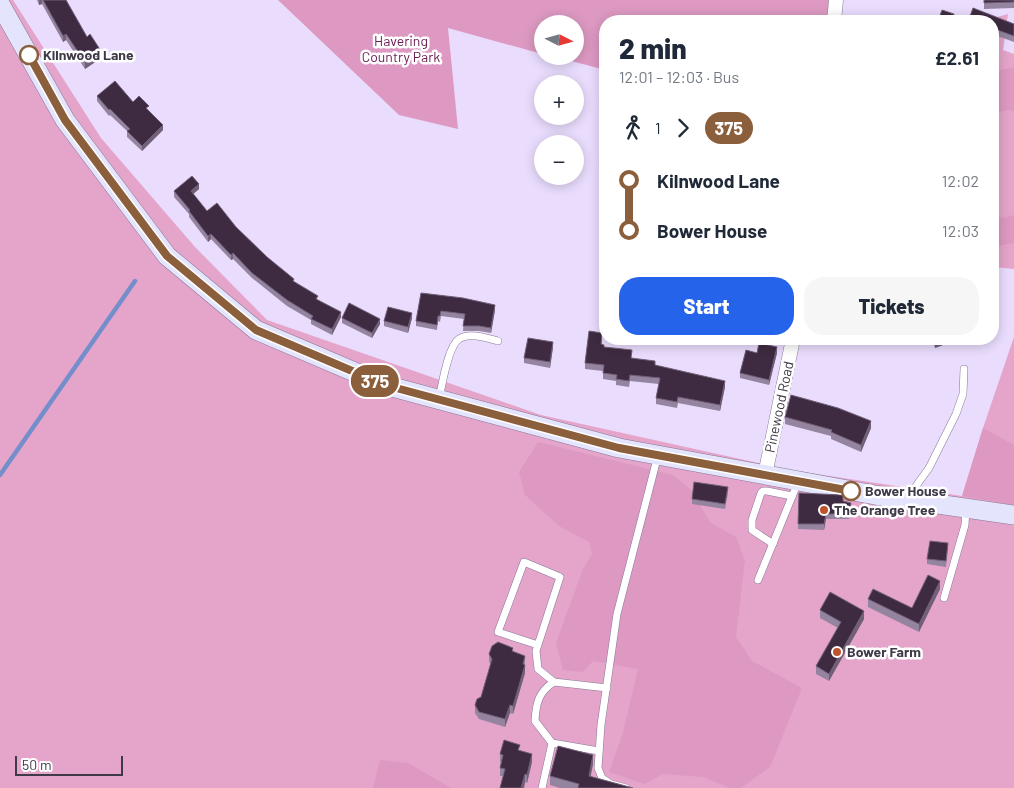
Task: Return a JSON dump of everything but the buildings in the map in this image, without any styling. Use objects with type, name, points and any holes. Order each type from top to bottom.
[{"type":"main road","points":[[0,4],[65,120],[167,256],[256,330],[385,385],[619,448],[765,475],[795,489],[906,499],[1014,515]]},
{"type":"street","points":[[835,15],[836,0]]},
{"type":"street","name":"Pinewood Road","points":[[765,475],[792,345]]},
{"type":"lane","points":[[439,400],[452,346],[459,339],[468,336],[485,337],[498,341]]},
{"type":"lane","points":[[906,499],[929,468],[956,414],[963,394],[964,369]]},
{"type":"lane","points":[[626,788],[611,784],[602,778],[598,768],[599,751],[617,614],[658,455]]},
{"type":"lane","points":[[758,580],[773,544],[795,489],[763,491],[760,493],[752,520],[752,530],[773,544]]},
{"type":"lane","points":[[944,598],[965,525],[966,508]]},
{"type":"lane","points":[[538,646],[498,632],[524,562],[560,577],[538,646],[536,651],[538,669],[554,682],[607,688]]},
{"type":"lane","points":[[554,682],[547,687],[536,703],[535,721],[552,743],[599,751]]},
{"type":"lane","points":[[542,788],[552,743]]},
{"type":"shaded area","points":[[0,0],[13,0],[101,138],[195,247],[267,320],[541,415],[790,470],[962,496],[1014,337],[1014,788],[0,788]]},
{"type":"shaded area","points":[[1008,14],[1003,50],[1014,54],[1014,269],[999,268],[999,17]]},
{"type":"green space","name":"Havering Country Park","points":[[278,0],[832,0],[830,15],[599,15],[599,68],[584,64],[584,15],[534,15],[534,52],[448,28],[458,129],[399,115]]},
{"type":"green space","points":[[1014,67],[1014,111],[999,112],[999,71]]},
{"type":"green space","points":[[1014,215],[1014,243],[999,246],[999,218]]},
{"type":"green space","points":[[983,428],[1014,445],[1014,505],[962,496]]},
{"type":"green space","points":[[538,442],[673,475],[690,489],[711,523],[736,537],[745,560],[736,637],[752,661],[802,688],[770,767],[741,788],[730,788],[703,777],[663,774],[644,784],[609,772],[623,733],[638,669],[593,661],[583,672],[563,670],[556,643],[583,569],[592,554],[589,542],[559,526],[525,495],[519,472]]},
{"type":"green space","points":[[380,760],[408,763],[451,788],[373,788]]},
{"type":"waterway","points":[[0,475],[135,281]]},
{"type":"bus line","name":"375","points":[[29,55],[65,120],[167,256],[256,330],[385,385],[619,448],[851,491]]},
{"type":"place","name":"Kilnwood Lane","points":[[29,55]]},
{"type":"place","name":"Bower House","points":[[851,491]]},
{"type":"place","name":"The Orange Tree","points":[[824,510]]},
{"type":"place","name":"Bower Farm","points":[[837,652]]}]
